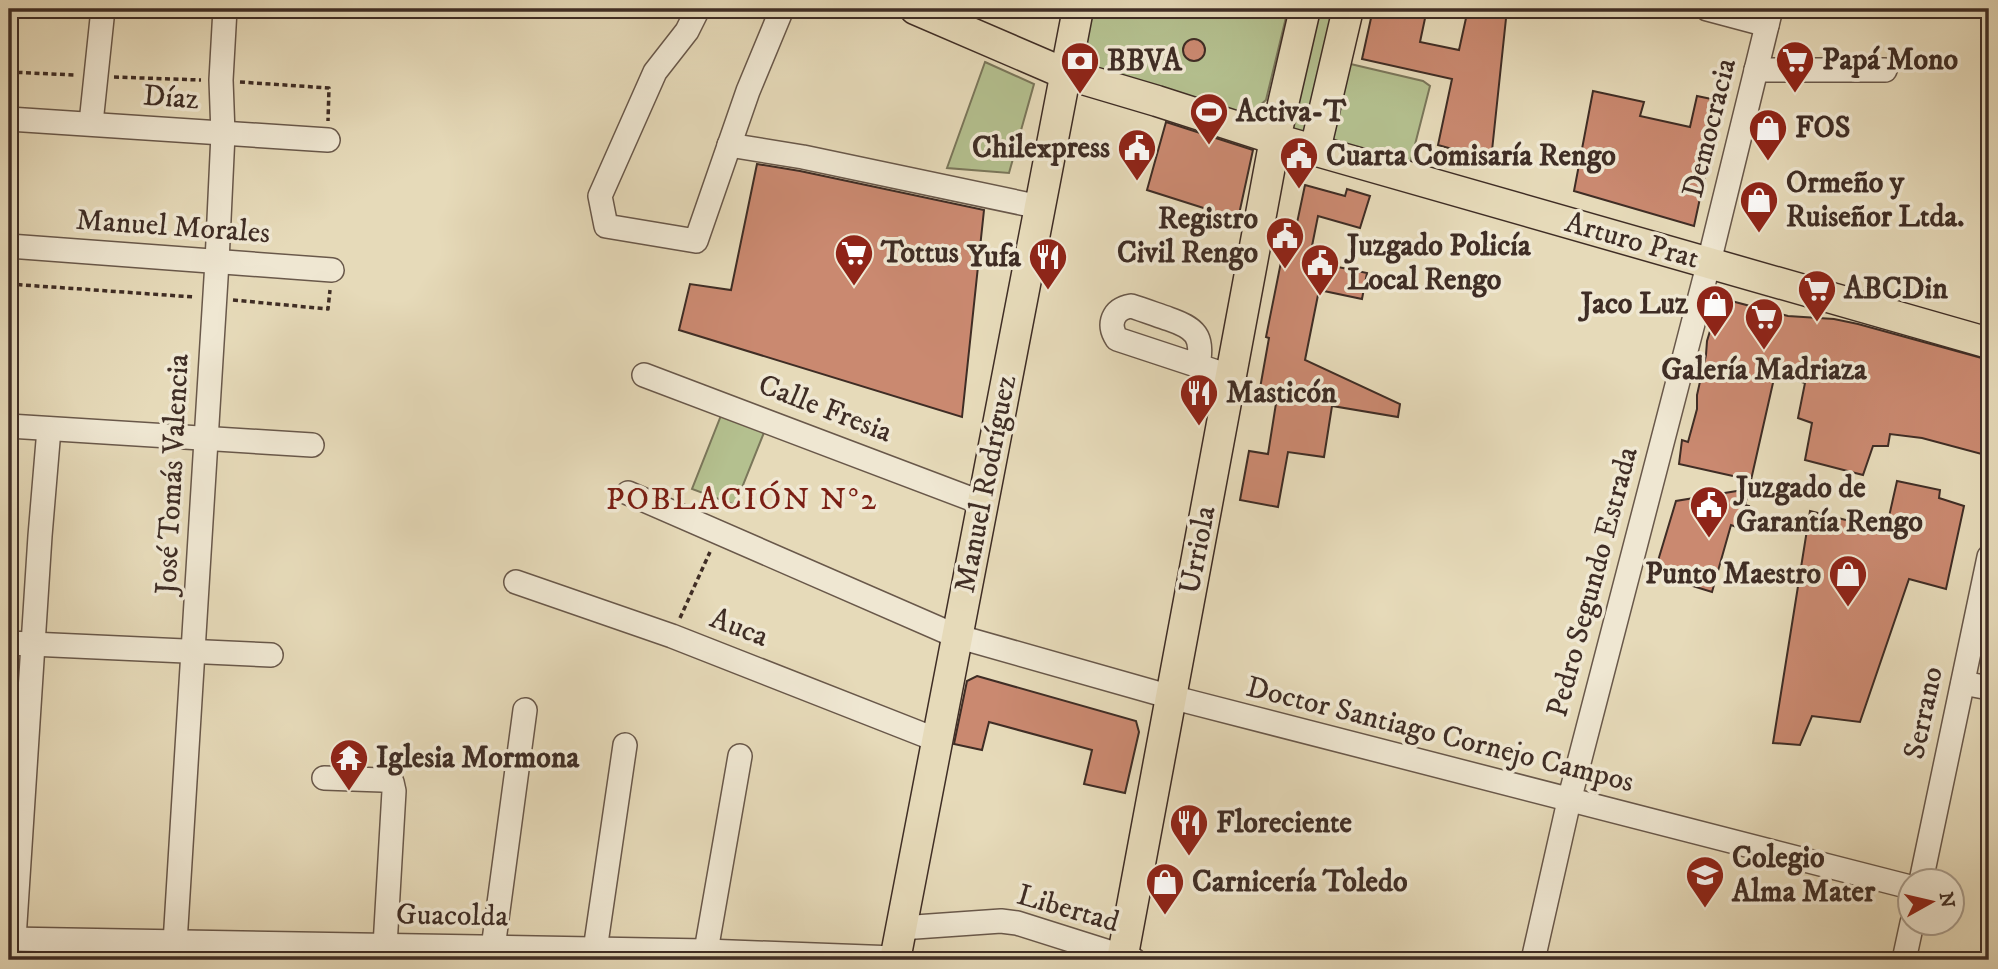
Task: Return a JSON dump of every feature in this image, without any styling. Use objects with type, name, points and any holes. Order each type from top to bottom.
[{"type":"main road","name":"Arturo Prat","points":[[915,9],[1066,74],[1275,139],[1989,343]]},
{"type":"main road","name":"Manuel Rodríguez","points":[[895,959],[1078,9]]},
{"type":"main road","name":"Urriola","points":[[1126,959],[1171,698],[1275,139],[1305,9]]},
{"type":"main road","points":[[1315,150],[1348,9]]},
{"type":"street","points":[[91,123],[103,9]]},
{"type":"street","name":"José Tomás Valencia","points":[[175,943],[217,262],[225,9]]},
{"type":"street","points":[[698,9],[687,31],[655,72],[600,196],[606,226],[696,241],[748,91],[782,9]]},
{"type":"street","points":[[1707,9],[1769,17]]},
{"type":"street","name":"Democracia","points":[[1709,262],[1769,17]]},
{"type":"street","points":[[1756,70],[1885,70]]},
{"type":"street","name":"Díaz","points":[[9,119],[328,140]]},
{"type":"street","points":[[729,145],[803,157],[1040,207]]},
{"type":"street","name":"Manuel Morales","points":[[9,246],[332,270]]},
{"type":"street","name":"Pedro Segundo Estrada","points":[[1533,960],[1569,801],[1709,262]]},
{"type":"street","points":[[1198,365],[1231,376]]},
{"type":"street","name":"Calle Fresia","points":[[644,374],[982,503]]},
{"type":"street","points":[[9,426],[312,445]]},
{"type":"street","points":[[12,939],[49,429]]},
{"type":"street","name":"Doctor Santiago Cornejo Campos","points":[[628,492],[956,636],[1171,698],[1896,883]]},
{"type":"street","name":"Serrano","points":[[1924,867],[1963,683],[1981,639],[1989,557]]},
{"type":"street","name":"Auca","points":[[516,582],[672,636],[937,740]]},
{"type":"street","points":[[9,643],[271,655]]},
{"type":"street","points":[[1963,683],[1989,688]]},
{"type":"street","points":[[493,948],[525,710]]},
{"type":"street","points":[[595,950],[625,745]]},
{"type":"street","points":[[706,951],[740,756]]},
{"type":"street","points":[[324,778],[392,782],[394,790],[385,946]]},
{"type":"street","name":"Libertad","points":[[901,928],[1001,921],[1017,923],[1126,959]]},
{"type":"street","points":[[1905,960],[1909,937]]},
{"type":"street","name":"Guacolda","points":[[12,939],[706,951],[895,959]]},
{"type":"path","points":[[9,72],[221,80],[329,88],[328,140]]},
{"type":"path","points":[[9,284],[328,309],[332,270]]},
{"type":"path","points":[[672,636],[719,531]]},
{"type":"green space","points":[[1085,9],[1288,9],[1266,100],[1240,115],[1091,71],[1081,51]]},
{"type":"green space","points":[[1310,9],[1341,9],[1311,134],[1282,127]]},
{"type":"green space","points":[[985,62],[1034,84],[1009,173],[947,168]]},
{"type":"green space","points":[[1342,62],[1423,81],[1430,86],[1409,168],[1341,150],[1327,129]]},
{"type":"green space","points":[[722,413],[765,430],[735,505],[692,489]]},
{"type":"building","points":[[1373,9],[1427,9],[1420,42],[1459,50],[1468,9],[1507,9],[1491,160],[1438,145],[1452,79],[1362,59]]},
{"type":"building","points":[[1194,39],[1202,42],[1205,50],[1202,58],[1194,61],[1186,58],[1183,50],[1186,42]]},
{"type":"building","points":[[1593,91],[1644,102],[1640,116],[1690,127],[1697,96],[1721,101],[1694,226],[1574,191]]},
{"type":"building","points":[[1166,122],[1253,150],[1238,219],[1147,190]]},
{"type":"building","name":"Tottus","points":[[757,164],[984,210],[962,417],[679,330],[690,284],[731,290]]},
{"type":"building","points":[[1305,185],[1345,196],[1347,189],[1370,196],[1360,228],[1318,216],[1309,261],[1367,273],[1362,299],[1319,290],[1305,360],[1400,404],[1398,417],[1332,406],[1324,457],[1288,452],[1278,507],[1240,500],[1249,451],[1268,454],[1277,397],[1259,394],[1269,338],[1266,337],[1289,222],[1297,223]]},
{"type":"building","points":[[1720,298],[1788,316],[1834,319],[1858,324],[1989,360],[1989,456],[1922,438],[1890,434],[1888,446],[1873,446],[1863,475],[1805,460],[1812,423],[1798,418],[1805,383],[1775,374],[1751,480],[1679,464],[1682,440],[1688,442],[1697,409],[1707,341]]},
{"type":"building","points":[[1897,481],[1940,490],[1939,498],[1964,506],[1946,589],[1909,579],[1860,722],[1812,716],[1800,745],[1773,743],[1810,511],[1886,530]]},
{"type":"building","points":[[1749,489],[1745,505],[1749,506],[1745,530],[1731,525],[1712,592],[1654,574],[1676,501]]},
{"type":"building","points":[[977,676],[1136,721],[1139,732],[1125,793],[1084,784],[1092,750],[989,722],[982,750],[954,744],[967,681]]},
{"type":"place","name":"Papá Mono","points":[[1795,94]]},
{"type":"place","name":"BBVA","points":[[1080,95]]},
{"type":"place","name":"Activa-T","points":[[1209,146]]},
{"type":"place","name":"FOS","points":[[1768,162]]},
{"type":"place","name":"Chilexpress","points":[[1137,182]]},
{"type":"place","name":"Cuarta Comisaría Rengo","points":[[1299,190]]},
{"type":"place","name":"Ormeño y Ruiseñor Ltda.","points":[[1759,234]]},
{"type":"place","name":"Registro Civil Rengo","points":[[1285,270]]},
{"type":"place","name":"Tottus","points":[[854,287]]},
{"type":"place","name":"Yufa","points":[[1048,291]]},
{"type":"place","name":"Juzgado Policía Local Rengo","points":[[1320,297]]},
{"type":"place","name":"ABCDin","points":[[1817,323]]},
{"type":"place","name":"Jaco Luz","points":[[1715,338]]},
{"type":"place","name":"Galería Madriaza","points":[[1764,351]]},
{"type":"place","name":"Masticón","points":[[1199,427]]},
{"type":"place","name":"Juzgado de Garantía Rengo","points":[[1709,539]]},
{"type":"place","name":"Punto Maestro","points":[[1848,608]]},
{"type":"place","name":"Iglesia Mormona","points":[[349,792]]},
{"type":"place","name":"Floreciente","points":[[1189,857]]},
{"type":"place","name":"Colegio Alma Mater","points":[[1705,909]]},
{"type":"place","name":"Carnicería Toledo","points":[[1165,916]]},
{"type":"district","name":"POBLACIÓN N°2","points":[[742,500]]}]
